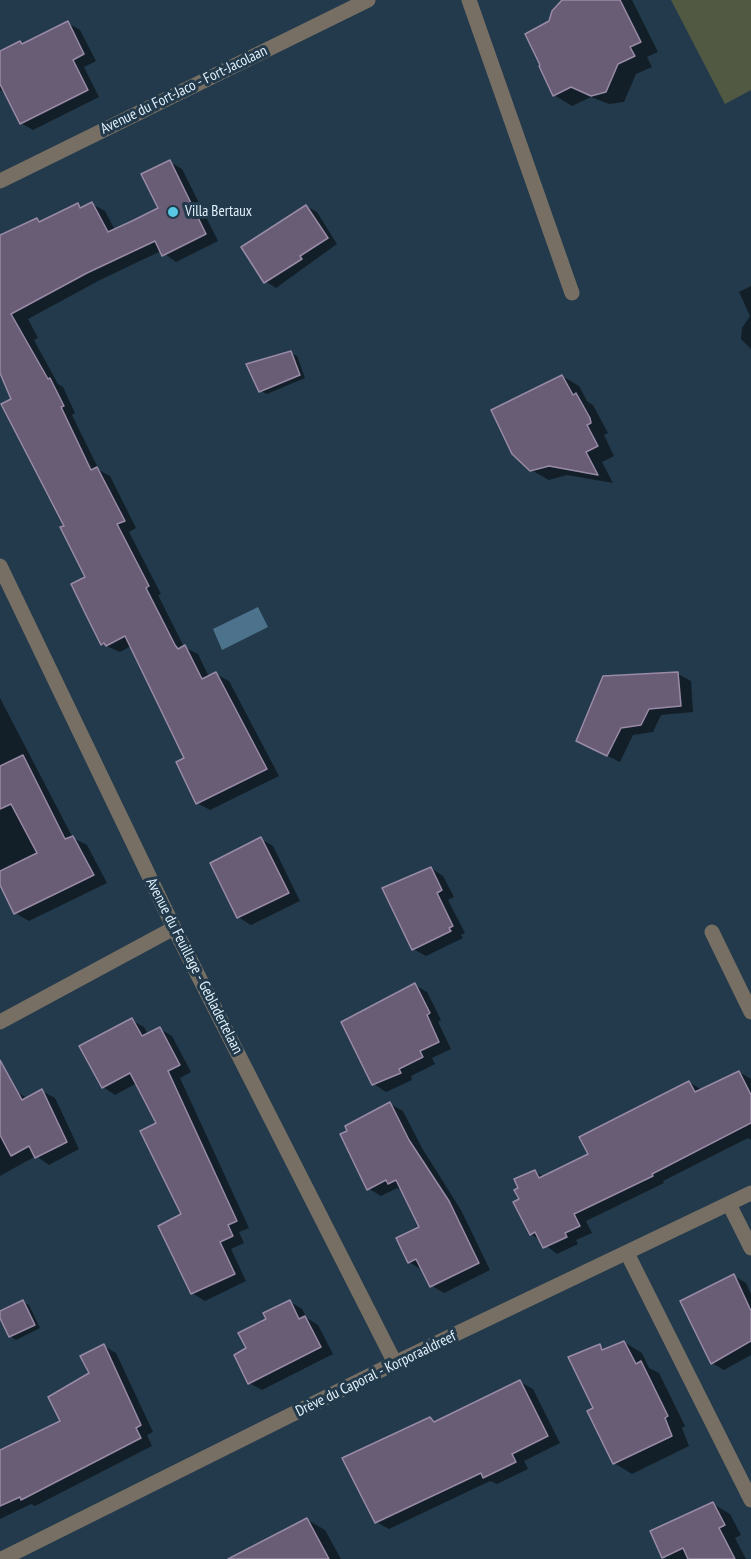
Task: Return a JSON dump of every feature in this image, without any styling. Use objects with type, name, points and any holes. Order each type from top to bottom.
[{"type":"street","name":"Avenue du Fort-Jaco - Fort-Jacolaan","points":[[0,181],[368,0]]},
{"type":"street","points":[[469,0],[572,293]]},
{"type":"street","name":"Avenue du Feuillage - Gebladertelaan","points":[[0,566],[174,928],[395,1363]]},
{"type":"street","points":[[0,1022],[174,928]]},
{"type":"street","points":[[712,932],[751,1012]]},
{"type":"street","name":"Drève du Caporal - Korporaaldreef","points":[[2,1559],[395,1363],[751,1193]]},
{"type":"street","points":[[729,1204],[751,1248]]},
{"type":"street","points":[[627,1253],[751,1500]]},
{"type":"green space","points":[[671,0],[751,0],[751,90],[725,104]]},
{"type":"water","points":[[258,607],[268,627],[222,650],[213,629]]},
{"type":"building","points":[[562,0],[620,0],[641,42],[630,47],[635,56],[618,64],[606,92],[591,96],[571,87],[553,96],[525,34],[549,21],[552,11]]},
{"type":"building","points":[[68,21],[84,54],[73,60],[88,90],[20,124],[0,84],[0,51],[20,41],[22,44]]},
{"type":"building","points":[[170,160],[206,234],[162,256],[155,241],[87,273],[11,314],[48,379],[50,378],[91,470],[97,467],[125,521],[117,524],[149,586],[146,588],[175,645],[178,649],[185,645],[202,679],[216,672],[267,769],[196,804],[176,762],[184,758],[125,636],[106,646],[104,643],[101,645],[87,617],[71,584],[85,577],[60,527],[64,526],[1,404],[11,399],[0,373],[0,235],[37,218],[39,222],[78,203],[80,208],[92,202],[108,232],[158,208],[141,174]]},
{"type":"building","points":[[306,205],[328,238],[300,256],[302,259],[264,283],[241,247]]},
{"type":"building","points":[[291,351],[300,375],[259,392],[246,364]]},
{"type":"building","points":[[562,375],[573,395],[576,393],[590,418],[591,423],[587,425],[598,446],[586,452],[598,475],[549,466],[530,471],[512,454],[491,410]]},
{"type":"building","points":[[678,672],[681,706],[649,709],[641,725],[621,728],[607,756],[576,741],[603,676]]},
{"type":"building","points":[[23,755],[65,839],[73,836],[94,875],[14,914],[0,885],[0,871],[37,853],[11,804],[0,809],[0,766]]},
{"type":"building","points":[[261,837],[289,893],[237,918],[210,863]]},
{"type":"building","points":[[431,867],[442,890],[437,893],[453,926],[449,928],[451,931],[412,950],[382,888]]},
{"type":"building","points":[[415,983],[430,1013],[427,1015],[439,1042],[420,1051],[423,1057],[399,1069],[401,1073],[372,1085],[341,1022]]},
{"type":"building","points":[[132,1018],[142,1036],[160,1027],[180,1065],[168,1071],[237,1221],[228,1225],[233,1236],[220,1242],[235,1274],[191,1294],[158,1226],[181,1214],[140,1131],[156,1123],[130,1073],[102,1088],[79,1046]]},
{"type":"building","points":[[0,1060],[22,1100],[42,1089],[67,1142],[35,1158],[29,1146],[11,1156],[0,1135]]},
{"type":"building","points":[[739,1071],[751,1095],[751,1123],[652,1174],[653,1176],[574,1214],[580,1226],[565,1233],[567,1237],[543,1248],[535,1232],[530,1235],[513,1202],[519,1199],[514,1190],[518,1188],[514,1179],[535,1170],[539,1178],[588,1154],[579,1137],[689,1081],[695,1092]]},
{"type":"building","points":[[390,1102],[409,1140],[449,1201],[479,1263],[430,1287],[416,1259],[408,1263],[396,1238],[419,1227],[396,1180],[388,1184],[386,1180],[367,1190],[340,1134],[347,1131],[345,1126]]},
{"type":"building","points":[[734,1274],[751,1311],[751,1341],[711,1364],[680,1301]]},
{"type":"building","points":[[23,1300],[35,1325],[9,1337],[0,1318],[0,1311]]},
{"type":"building","points":[[290,1300],[299,1319],[305,1316],[321,1347],[248,1384],[234,1355],[246,1348],[238,1333],[266,1319],[263,1313]]},
{"type":"building","points":[[624,1341],[636,1364],[641,1361],[668,1416],[665,1418],[672,1436],[613,1464],[587,1411],[593,1408],[568,1357],[600,1344],[602,1350]]},
{"type":"building","points":[[104,1344],[141,1425],[136,1428],[141,1438],[21,1500],[20,1497],[0,1506],[0,1450],[60,1421],[48,1397],[89,1373],[80,1356]]},
{"type":"building","points":[[520,1380],[548,1436],[512,1454],[516,1462],[483,1478],[481,1473],[375,1523],[342,1458],[430,1417],[434,1422]]},
{"type":"building","points":[[713,1502],[725,1525],[719,1528],[735,1559],[688,1559],[683,1548],[662,1558],[650,1531]]},
{"type":"building","points":[[307,1518],[329,1559],[228,1559]]},
{"type":"place","name":"Villa Bertaux","points":[[173,212]]}]
